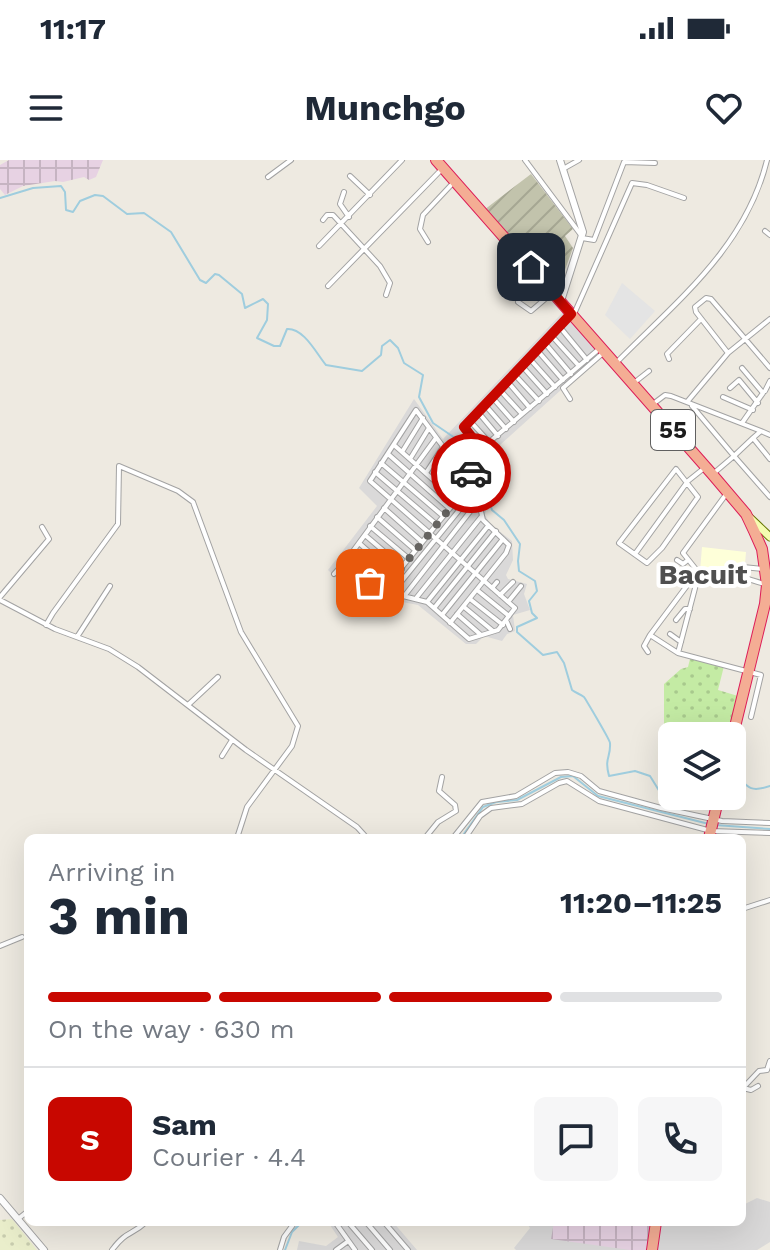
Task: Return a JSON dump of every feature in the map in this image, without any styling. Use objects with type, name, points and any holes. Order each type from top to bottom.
[{"type":"highway","name":"55","points":[[439,164],[746,514],[762,549],[767,585],[761,632],[736,722]]},
{"type":"highway","points":[[652,1250],[655,1226]]},
{"type":"main road","points":[[746,514],[770,537]]},
{"type":"street","points":[[268,177],[291,160]]},
{"type":"street","points":[[389,160],[396,167]]},
{"type":"street","points":[[319,246],[402,160]]},
{"type":"street","points":[[525,160],[582,237],[594,240],[624,162],[655,163]]},
{"type":"street","points":[[518,302],[531,311],[557,297],[582,237],[582,227],[560,160]]},
{"type":"street","points":[[563,169],[579,160]]},
{"type":"street","points":[[615,364],[716,263],[750,207],[767,160]]},
{"type":"street","points":[[328,286],[365,249],[439,164]]},
{"type":"street","points":[[350,176],[370,195]]},
{"type":"street","points":[[428,242],[420,229],[423,215],[454,181]]},
{"type":"street","points":[[481,449],[464,428],[572,315],[632,183],[684,198]]},
{"type":"street","points":[[344,192],[340,204],[349,217]]},
{"type":"street","points":[[323,220],[329,214],[343,224],[365,249],[390,283],[386,295]]},
{"type":"street","points":[[728,353],[701,320],[695,307],[704,299],[710,298],[770,368]]},
{"type":"street","points":[[689,403],[728,353],[770,319]]},
{"type":"street","points":[[669,359],[667,354],[701,320]]},
{"type":"street","points":[[559,326],[587,360]]},
{"type":"street","points":[[551,335],[579,366]]},
{"type":"street","points":[[544,342],[571,374]]},
{"type":"street","points":[[537,350],[563,380]]},
{"type":"street","points":[[382,592],[463,492],[481,449],[602,350]]},
{"type":"street","points":[[570,399],[563,388],[602,350]]},
{"type":"street","points":[[529,358],[555,387]]},
{"type":"street","points":[[522,366],[547,394]]},
{"type":"street","points":[[742,368],[766,393]]},
{"type":"street","points":[[633,384],[649,371]]},
{"type":"street","points":[[514,374],[539,401]]},
{"type":"street","points":[[730,388],[739,380],[758,403]]},
{"type":"street","points":[[507,381],[530,408]]},
{"type":"street","points":[[742,423],[766,393],[770,381]]},
{"type":"street","points":[[499,389],[522,415]]},
{"type":"street","points":[[651,405],[665,395],[770,435]]},
{"type":"street","points":[[492,397],[514,422]]},
{"type":"street","points":[[723,397],[753,410]]},
{"type":"street","points":[[689,403],[770,497]]},
{"type":"street","points":[[485,405],[506,429]]},
{"type":"street","points":[[345,562],[382,592],[417,597],[427,602],[469,639],[497,632],[515,608],[370,481],[414,411],[471,477]]},
{"type":"street","points":[[478,412],[498,436]]},
{"type":"street","points":[[402,452],[423,418]]},
{"type":"street","points":[[470,421],[490,443]]},
{"type":"street","points":[[410,459],[429,428]]},
{"type":"street","points":[[635,554],[688,481],[734,456],[761,431]]},
{"type":"street","points":[[367,550],[348,579],[336,572],[436,438]]},
{"type":"street","points":[[462,439],[472,438]]},
{"type":"street","points":[[753,438],[770,459]]},
{"type":"street","points":[[394,445],[456,500]]},
{"type":"street","points":[[426,473],[443,447]]},
{"type":"street","points":[[388,454],[449,508]]},
{"type":"street","points":[[435,481],[450,456]]},
{"type":"street","points":[[381,463],[443,516]]},
{"type":"street","points":[[46,625],[118,524],[119,466],[184,494],[193,502],[241,632],[298,724],[295,741],[247,807],[238,834]]},
{"type":"street","points":[[675,469],[688,481],[698,497],[648,564],[619,543],[675,469]]},
{"type":"street","points":[[375,472],[436,524]]},
{"type":"street","points":[[450,623],[509,549],[508,542],[481,517],[480,507],[463,492]]},
{"type":"street","points":[[727,493],[683,553],[699,572],[767,585]]},
{"type":"street","points":[[392,593],[469,498]]},
{"type":"street","points":[[405,595],[476,504]]},
{"type":"street","points":[[384,508],[421,541]]},
{"type":"street","points":[[377,517],[415,550]]},
{"type":"street","points":[[417,597],[481,517]]},
{"type":"street","points":[[427,602],[489,525]]},
{"type":"street","points":[[370,526],[408,558]]},
{"type":"street","points":[[42,527],[50,537],[0,598],[46,625],[109,649],[138,667],[232,740],[363,834]]},
{"type":"street","points":[[434,608],[496,531]]},
{"type":"street","points":[[365,535],[401,566]]},
{"type":"street","points":[[442,615],[503,538]]},
{"type":"street","points":[[359,543],[395,575]]},
{"type":"street","points":[[362,577],[375,558]]},
{"type":"street","points":[[677,560],[683,564],[688,560]]},
{"type":"street","points":[[370,583],[383,565]]},
{"type":"street","points":[[743,567],[766,569]]},
{"type":"street","points":[[678,653],[699,572]]},
{"type":"street","points":[[648,652],[644,646],[650,635],[699,572]]},
{"type":"street","points":[[377,573],[389,583]]},
{"type":"street","points":[[492,588],[497,582]]},
{"type":"street","points":[[500,595],[513,582]]},
{"type":"street","points":[[77,637],[110,586]]},
{"type":"street","points":[[508,602],[521,586]]},
{"type":"street","points":[[477,590],[506,620],[510,629]]},
{"type":"street","points":[[470,598],[506,620]]},
{"type":"street","points":[[464,606],[497,632]]},
{"type":"street","points":[[676,620],[685,609],[690,609]]},
{"type":"street","points":[[457,614],[481,635]]},
{"type":"street","points":[[670,634],[681,642]]},
{"type":"street","points":[[650,635],[678,653],[761,676],[751,717]]},
{"type":"street","points":[[188,705],[218,677]]},
{"type":"street","points":[[222,756],[232,740]]},
{"type":"street","points":[[456,834],[482,802],[516,796],[575,773],[599,791],[711,828],[770,823]]},
{"type":"street","points":[[427,834],[457,809],[439,791],[442,777]]},
{"type":"street","points":[[556,778],[571,782],[599,801],[711,828],[770,833]]},
{"type":"street","points":[[468,834],[485,811],[522,804],[556,778]]},
{"type":"street","points":[[746,908],[770,900]]},
{"type":"street","points":[[0,946],[22,937]]},
{"type":"street","points":[[746,1085],[759,1071],[767,1070],[770,1061]]},
{"type":"street","points":[[746,1089],[758,1086]]},
{"type":"street","points":[[0,1198],[44,1250]]},
{"type":"street","points":[[18,1219],[24,1214]]},
{"type":"street","points":[[112,1250],[124,1235],[142,1226]]},
{"type":"street","points":[[280,1250],[292,1226]]},
{"type":"street","points":[[338,1226],[355,1250]]},
{"type":"street","points":[[351,1226],[372,1250]]},
{"type":"street","points":[[369,1226],[390,1250]]},
{"type":"street","points":[[387,1226],[408,1250]]},
{"type":"street","points":[[336,1250],[347,1241]]},
{"type":"shaded area","points":[[9,160],[103,160],[96,177],[89,180],[84,177],[23,186],[5,195],[0,189],[0,165]]},
{"type":"shaded area","points":[[531,174],[573,229],[565,236],[573,248],[559,286],[552,288],[484,210]]},
{"type":"shaded area","points":[[622,283],[655,311],[630,339],[605,315]]},
{"type":"shaded area","points":[[564,311],[602,353],[481,462],[475,474],[477,488],[487,504],[485,515],[490,524],[512,541],[513,560],[506,575],[508,579],[527,584],[524,594],[530,610],[513,615],[515,631],[507,634],[502,641],[484,636],[476,644],[466,644],[418,605],[381,598],[353,579],[346,587],[328,570],[377,506],[359,488],[414,399],[443,439]]},
{"type":"shaded area","points":[[702,547],[746,552],[744,576],[700,571]]},
{"type":"shaded area","points":[[757,1198],[770,1202],[770,1242],[757,1250],[514,1248],[529,1226],[746,1226],[746,1204]]},
{"type":"shaded area","points":[[12,1219],[37,1250],[0,1250],[0,1220]]},
{"type":"shaded area","points":[[331,1226],[396,1226],[417,1250],[297,1250],[299,1241],[326,1246],[338,1237]]},
{"type":"shaded area","points":[[553,1226],[652,1226],[650,1250],[551,1239]]},
{"type":"green space","points":[[690,659],[724,666],[718,690],[738,696],[732,722],[664,722],[664,684],[681,669],[688,667]]},
{"type":"waterway","points":[[0,198],[33,188],[61,186],[65,192],[66,210],[73,212],[80,201],[95,195],[103,196],[127,214],[144,213],[171,232],[200,280],[206,283],[215,274],[219,275],[242,294],[245,308],[263,299],[268,304],[267,320],[257,338],[280,346],[287,329],[293,330],[304,337],[326,365],[362,371],[381,355],[382,346],[390,340],[398,348],[404,363],[423,375],[419,397],[433,423],[455,438],[460,455],[477,466],[492,510],[504,520],[520,544],[519,571],[535,581],[537,591],[529,601],[537,618],[517,627],[517,632],[543,655],[557,652],[564,663],[572,690],[584,697],[609,740],[609,776],[635,771],[650,776],[658,789]]},
{"type":"waterway","points":[[464,834],[483,807],[517,800],[561,777],[573,776],[598,796],[709,824]]},
{"type":"waterway","points":[[746,785],[756,789],[770,786]]},
{"type":"waterway","points":[[715,825],[770,829]]},
{"type":"waterway","points":[[285,1250],[292,1232],[298,1226]]},
{"type":"way so far","points":[[370,583],[383,591],[468,486],[471,473]]},
{"type":"district","name":"Bacuit","points":[[703,574]]},
{"type":"route","points":[[471,473],[481,449],[464,427],[571,314],[531,267]]}]
